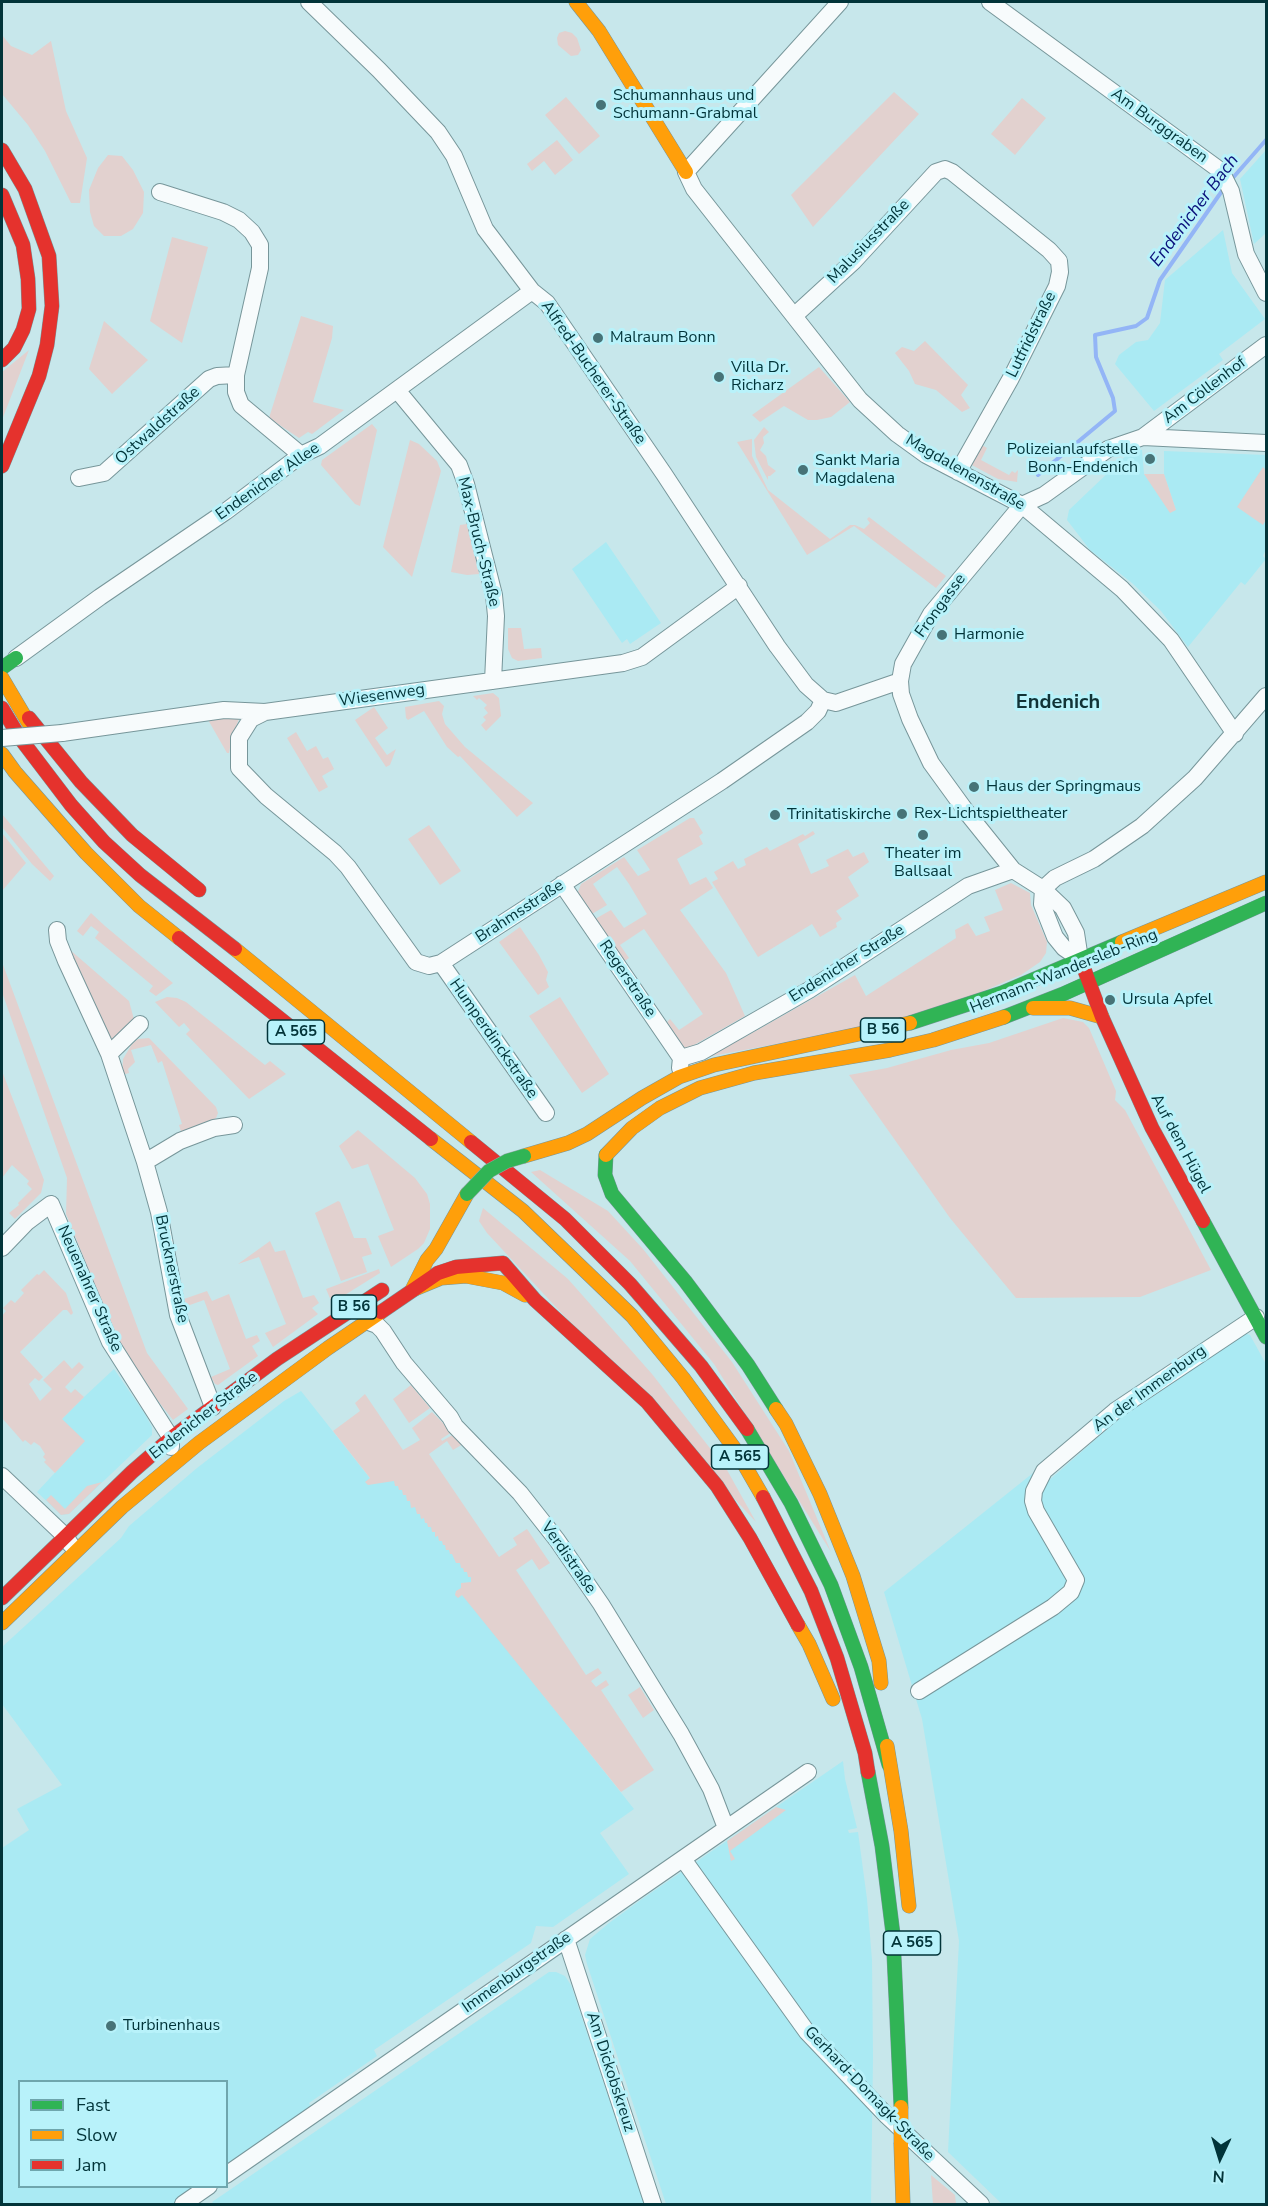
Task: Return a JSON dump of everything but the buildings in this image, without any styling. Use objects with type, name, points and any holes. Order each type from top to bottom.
[{"type":"main road","points":[[576,2],[600,31],[686,172]]},
{"type":"main road","points":[[2,150],[25,189],[49,256],[52,306],[47,345],[39,376],[2,466]]},
{"type":"main road","points":[[2,195],[23,244],[29,309],[23,330],[14,348],[2,360]]},
{"type":"main road","name":"Endenicher Allee","points":[[2,668],[16,658]]},
{"type":"main road","points":[[2,678],[10,695],[64,777],[140,860],[221,938]]},
{"type":"main road","points":[[10,695],[81,782],[132,835],[199,890]]},
{"type":"main road","name":"A 565","points":[[2,708],[20,738],[104,842],[140,875],[221,938],[565,1219],[630,1284],[701,1366],[753,1438],[791,1503],[831,1585],[861,1666],[889,1765],[901,1831],[910,1920]]},
{"type":"main road","name":"A 565","points":[[2,754],[86,853],[139,906],[523,1211],[632,1316],[683,1378],[737,1452],[774,1516],[811,1591],[837,1659],[865,1753],[882,1846],[893,1934],[903,2205]]},
{"type":"main road","points":[[61,845],[105,888],[139,906]]},
{"type":"main road","name":"Hermann-Wandersleb-Ring","points":[[679,1077],[723,1063],[925,1020],[1002,993],[1266,882]]},
{"type":"main road","name":"Hermann-Wandersleb-Ring","points":[[660,1108],[700,1088],[754,1073],[890,1050],[933,1040],[1028,1008],[1266,903]]},
{"type":"main road","name":"Auf dem Hügel","points":[[1080,959],[1102,1017],[1152,1128],[1266,1337]]},
{"type":"main road","points":[[1028,1008],[1070,1008],[1102,1017]]},
{"type":"main road","name":"Endenicher Straße","points":[[412,1290],[457,1209],[476,1183],[489,1171],[507,1161],[568,1143],[587,1134],[679,1077]]},
{"type":"main road","name":"B 56","points":[[660,1108],[632,1128],[606,1155],[605,1175],[612,1194],[685,1281],[748,1365],[786,1424],[820,1494],[854,1576],[879,1661],[889,1765]]},
{"type":"main road","name":"Endenicher Straße","points":[[615,1116],[660,1108]]},
{"type":"main road","name":"Endenicher Straße","points":[[2,1598],[132,1472],[171,1438],[277,1359],[427,1260]]},
{"type":"main road","name":"Endenicher Straße","points":[[2,1623],[122,1506],[199,1443],[366,1321],[438,1274],[456,1267],[503,1263],[535,1300]]},
{"type":"main road","points":[[412,1290],[441,1278],[466,1276],[503,1283],[535,1300],[647,1402],[717,1486],[750,1538],[809,1644],[831,1693],[837,1713]]},
{"type":"main road","points":[[854,1763],[882,1846]]},
{"type":"main road","points":[[918,2123],[918,2160]]},
{"type":"street","name":"Alfred-Bucherer-Straße","points":[[309,2],[438,132],[454,156],[485,229],[532,291],[547,303],[739,586],[777,646],[806,685],[823,700]]},
{"type":"street","points":[[686,172],[840,2]]},
{"type":"street","name":"Am Burggraben","points":[[990,2],[1228,183],[1246,254],[1266,293]]},
{"type":"street","name":"Malusiusstraße","points":[[794,316],[854,261],[936,172],[945,169]]},
{"type":"street","name":"Lutfridstraße","points":[[945,169],[952,172],[1049,250],[1059,261],[1060,272],[1057,286],[1011,378],[958,472]]},
{"type":"street","name":"Magdalenenstraße","points":[[686,172],[698,195],[860,400],[897,434],[926,455],[1022,505],[1039,517],[1087,562],[1122,589],[1171,640],[1235,734]]},
{"type":"street","points":[[160,192],[239,220],[252,232],[260,245],[260,268],[236,375],[236,392],[241,405],[301,455]]},
{"type":"street","name":"Endenicher Allee","points":[[16,658],[100,597],[225,512],[301,455],[320,446],[532,291]]},
{"type":"street","name":"Am Cöllenhof","points":[[1143,437],[1266,345]]},
{"type":"street","name":"Ostwaldstraße","points":[[79,478],[104,473],[209,379],[236,375]]},
{"type":"street","name":"Max-Bruch-Straße","points":[[397,390],[459,465],[466,483],[494,595],[496,616],[494,681]]},
{"type":"street","points":[[1022,505],[1044,495],[1108,449],[1143,437],[1266,443]]},
{"type":"street","name":"Frongasse","points":[[900,681],[903,664],[931,614],[1022,505]]},
{"type":"street","name":"Wiesenweg","points":[[2,738],[62,733],[224,710],[265,712],[623,663],[642,657],[739,586]]},
{"type":"street","points":[[823,700],[836,703],[900,681],[901,694],[910,719],[931,763],[1013,870],[1043,889],[1064,908],[1076,933],[1080,959]]},
{"type":"street","points":[[1080,959],[1064,948],[1055,937],[1042,904],[1043,889],[1055,878],[1094,859],[1142,826],[1195,778],[1266,696]]},
{"type":"street","name":"Brahmsstraße","points":[[441,963],[762,755],[807,722],[818,711],[823,700]]},
{"type":"street","points":[[265,712],[251,719],[239,738],[239,768],[266,796],[335,853],[348,867],[416,962],[429,966],[441,963]]},
{"type":"street","name":"Endenicher Straße","points":[[681,1058],[702,1052],[809,990],[968,886],[1013,870]]},
{"type":"street","name":"Regerstraße","points":[[562,884],[681,1058]]},
{"type":"street","name":"Brucknerstraße","points":[[57,930],[58,941],[66,961],[109,1054],[145,1162],[159,1212],[178,1315],[213,1407]]},
{"type":"street","points":[[1044,975],[1055,937]]},
{"type":"street","name":"Humperdinckstraße","points":[[441,963],[546,1113]]},
{"type":"street","points":[[109,1054],[140,1024]]},
{"type":"street","points":[[679,1077],[681,1058]]},
{"type":"street","points":[[145,1162],[180,1141],[214,1128],[234,1125]]},
{"type":"street","name":"Neuenahrer Straße","points":[[2,1248],[27,1222],[51,1204],[110,1342],[171,1438]]},
{"type":"street","name":"An der Immenburg","points":[[919,1691],[1053,1607],[1071,1592],[1076,1580],[1033,1502],[1034,1491],[1044,1471],[1115,1411],[1256,1317]]},
{"type":"street","name":"Verdistraße","points":[[366,1321],[383,1330],[404,1363],[455,1426],[520,1493],[557,1540],[601,1604],[681,1734],[711,1789],[726,1828]]},
{"type":"street","points":[[168,1468],[171,1438]]},
{"type":"street","points":[[2,1476],[65,1536],[75,1552]]},
{"type":"street","name":"Immenburgstraße","points":[[228,2174],[808,1772]]},
{"type":"street","name":"Gerhard-Domagk-Straße","points":[[683,1858],[807,2032],[878,2107],[981,2205]]},
{"type":"street","name":"Am Dickobskreuz","points":[[566,1939],[653,2205]]},
{"type":"street","points":[[183,2205],[208,2188]]},
{"type":"shaded area","points":[[565,31],[577,38],[581,50],[578,55],[571,56],[558,45],[559,33]]},
{"type":"shaded area","points":[[2,35],[11,46],[32,55],[51,41],[66,111],[87,158],[80,203],[71,203],[45,151],[28,125],[2,94]]},
{"type":"shaded area","points":[[894,92],[919,114],[813,227],[791,195]]},
{"type":"shaded area","points":[[566,97],[600,136],[579,154],[545,115]]},
{"type":"shaded area","points":[[1022,98],[1046,118],[1015,155],[991,134]]},
{"type":"shaded area","points":[[557,140],[573,160],[555,175],[544,161],[532,171],[527,164]]},
{"type":"shaded area","points":[[1266,150],[1266,233],[1254,244],[1240,179]]},
{"type":"shaded area","points":[[108,155],[122,156],[133,170],[144,192],[143,213],[133,229],[121,236],[104,236],[94,226],[90,212],[89,190],[98,168]]},
{"type":"shaded area","points":[[1223,230],[1232,273],[1265,319],[1219,354],[1223,360],[1154,411],[1115,364],[1119,355],[1136,342],[1148,340],[1160,323],[1165,280]]},
{"type":"shaded area","points":[[172,237],[208,247],[182,343],[150,321]]},
{"type":"shaded area","points":[[301,316],[333,326],[332,338],[313,402],[344,410],[312,434],[308,432],[299,438],[269,418]]},
{"type":"shaded area","points":[[104,321],[148,360],[112,394],[89,369]]},
{"type":"shaded area","points":[[925,341],[968,385],[961,395],[970,408],[962,412],[936,390],[915,384],[909,371],[895,353],[902,347],[914,351]]},
{"type":"shaded area","points":[[29,350],[22,368],[2,420],[2,372]]},
{"type":"shaded area","points":[[819,367],[850,402],[831,417],[808,420],[784,406],[760,422],[752,415]]},
{"type":"shaded area","points":[[372,424],[377,430],[360,506],[355,504],[321,465],[322,460]]},
{"type":"shaded area","points":[[764,427],[769,432],[763,437],[764,443],[760,450],[766,456],[768,465],[776,471],[768,476],[768,480],[756,457],[754,440]]},
{"type":"shaded area","points":[[752,439],[752,456],[768,490],[830,539],[850,525],[855,525],[864,529],[870,523],[867,519],[869,517],[946,576],[936,588],[854,526],[807,555],[737,442]]},
{"type":"shaded area","points":[[410,440],[419,444],[437,461],[441,471],[412,577],[383,547]]},
{"type":"shaded area","points":[[980,444],[987,448],[981,460],[1009,475],[1012,471],[1015,473],[1018,470],[1017,482],[998,479],[968,463]]},
{"type":"shaded area","points":[[1133,449],[1142,450],[1144,474],[1176,510],[1164,474],[1164,451],[1266,455],[1266,549],[1263,556],[1266,559],[1245,585],[1241,582],[1188,647],[1161,611],[1132,583],[1090,550],[1067,520],[1069,510]]},
{"type":"shaded area","points":[[1263,467],[1266,470],[1266,520],[1263,525],[1237,507]]},
{"type":"shaded area","points":[[1144,474],[1164,474],[1176,510],[1170,513]]},
{"type":"shaded area","points":[[467,524],[479,574],[467,575],[451,572],[460,525]]},
{"type":"shaded area","points":[[606,542],[661,623],[630,644],[627,639],[622,643],[572,569]]},
{"type":"shaded area","points":[[508,628],[521,628],[524,649],[541,648],[542,658],[518,661],[512,658],[508,649]]},
{"type":"shaded area","points":[[493,693],[499,698],[501,716],[486,731],[481,725],[486,720],[483,717],[488,713],[484,708],[487,705],[473,696]]},
{"type":"shaded area","points":[[439,701],[444,706],[442,714],[445,724],[465,747],[533,803],[517,817],[460,756],[458,757],[447,747],[424,711],[408,720],[406,718],[405,707]]},
{"type":"shaded area","points":[[374,707],[388,728],[375,738],[387,755],[396,749],[390,765],[386,767],[355,720]]},
{"type":"shaded area","points":[[224,716],[239,719],[229,753],[207,718]]},
{"type":"shaded area","points":[[296,732],[307,751],[316,746],[323,759],[328,757],[334,769],[322,776],[328,787],[319,792],[287,738]]},
{"type":"shaded area","points":[[2,814],[54,876],[50,881],[32,864],[2,827]]},
{"type":"shaded area","points":[[690,818],[694,818],[703,833],[699,836],[703,844],[677,859],[690,885],[706,877],[713,888],[680,910],[726,973],[745,1016],[682,1052],[669,1035],[674,1032],[667,1022],[670,1019],[679,1030],[703,1014],[644,929],[620,945],[629,958],[625,961],[595,919],[611,910],[624,928],[647,914],[629,884],[617,867],[593,884],[607,905],[592,914],[578,892],[581,884],[624,857],[638,876],[650,870],[637,850]]},
{"type":"shaded area","points":[[429,825],[461,871],[440,885],[408,839]]},
{"type":"shaded area","points":[[813,831],[815,834],[798,844],[811,874],[829,866],[826,860],[848,849],[853,857],[864,852],[869,862],[848,877],[859,896],[836,911],[842,919],[836,923],[837,927],[820,937],[812,924],[758,957],[712,882],[718,879],[714,872],[733,861],[738,869],[746,865],[744,859],[767,847],[770,851]]},
{"type":"shaded area","points":[[2,833],[26,863],[2,891]]},
{"type":"shaded area","points":[[1011,883],[1030,893],[1031,905],[1047,942],[1046,953],[1040,962],[1021,975],[925,1016],[696,1059],[743,1038],[855,975],[866,996],[956,938],[955,930],[968,923],[976,936],[990,931],[984,917],[1003,910],[995,890]]},
{"type":"shaded area","points":[[91,913],[173,983],[156,996],[149,991],[153,986],[95,938],[99,932],[91,926],[83,936],[77,931]]},
{"type":"shaded area","points":[[520,927],[548,972],[546,980],[549,987],[538,995],[499,942]]},
{"type":"shaded area","points":[[69,949],[129,1001],[135,1023],[110,1045]]},
{"type":"shaded area","points":[[2,962],[147,1353],[188,1409],[173,1420],[143,1382],[117,1339],[66,1214],[67,1178],[2,992]]},
{"type":"shaded area","points":[[167,997],[186,1002],[265,1065],[270,1061],[286,1074],[249,1099],[186,1034],[190,1030],[184,1023],[179,1027],[155,1002]]},
{"type":"shaded area","points":[[560,997],[609,1074],[582,1093],[529,1016]]},
{"type":"shaded area","points":[[1063,1018],[1083,1022],[1089,1028],[1116,1091],[1115,1100],[1125,1110],[1211,1270],[1140,1297],[1016,1298],[950,1218],[849,1075],[989,1043]]},
{"type":"shaded area","points":[[149,1038],[216,1107],[218,1113],[216,1118],[182,1135],[179,1125],[182,1124],[162,1061],[158,1063],[151,1045],[131,1050],[135,1062],[128,1069],[129,1073],[122,1075],[123,1059],[132,1044],[138,1039]]},
{"type":"shaded area","points":[[2,1071],[44,1180],[41,1193],[15,1219],[9,1213],[32,1189],[27,1184],[29,1181],[12,1165],[2,1178]]},
{"type":"shaded area","points":[[358,1130],[415,1178],[427,1194],[430,1204],[430,1229],[424,1243],[391,1267],[378,1236],[394,1230],[368,1164],[352,1169],[339,1146]]},
{"type":"shaded area","points":[[540,1170],[608,1211],[643,1249],[732,1362],[789,1451],[831,1552],[714,1364],[630,1261],[531,1172]]},
{"type":"shaded area","points":[[338,1201],[354,1238],[366,1238],[372,1254],[362,1257],[367,1272],[341,1281],[315,1213]]},
{"type":"shaded area","points":[[483,1208],[568,1279],[652,1374],[727,1470],[756,1522],[487,1233],[479,1221]]},
{"type":"shaded area","points":[[270,1241],[275,1252],[285,1250],[303,1298],[314,1295],[319,1303],[312,1308],[318,1314],[273,1347],[265,1333],[286,1324],[259,1257],[238,1264]]},
{"type":"shaded area","points":[[379,1269],[380,1273],[332,1303],[326,1289]]},
{"type":"shaded area","points":[[44,1270],[66,1293],[73,1313],[71,1315],[67,1310],[63,1310],[20,1352],[43,1377],[39,1381],[35,1378],[29,1384],[40,1401],[52,1389],[43,1380],[64,1360],[72,1369],[79,1362],[84,1367],[65,1387],[71,1393],[75,1389],[84,1397],[62,1419],[85,1441],[55,1473],[44,1462],[45,1454],[40,1446],[34,1442],[31,1445],[25,1440],[23,1442],[2,1418],[2,1316],[6,1311],[3,1308],[11,1300],[15,1303],[24,1293],[21,1290]]},
{"type":"shaded area","points":[[207,1291],[212,1301],[229,1294],[246,1339],[257,1335],[260,1341],[252,1346],[258,1356],[218,1385],[211,1377],[230,1369],[204,1300],[187,1306],[184,1299]]},
{"type":"shaded area","points":[[1244,1333],[1250,1335],[1266,1364],[1266,2204],[1002,2204],[948,2152],[959,1941],[922,1719],[884,1592],[1038,1469],[1047,1482],[1137,1403]]},
{"type":"shaded area","points":[[114,1369],[145,1414],[152,1427],[152,1435],[69,1514],[61,1515],[37,1492],[77,1449],[55,1426]]},
{"type":"shaded area","points":[[411,1385],[430,1408],[409,1423],[393,1399]]},
{"type":"shaded area","points":[[301,1391],[373,1482],[392,1469],[481,1582],[510,1653],[634,1809],[600,1833],[629,1874],[553,1927],[536,1926],[531,1943],[374,2050],[377,2056],[309,2103],[313,2110],[228,2167],[228,2080],[18,2080],[18,2188],[200,2188],[176,2204],[2,2204],[2,1848],[29,1830],[17,1809],[62,1785],[2,1704],[2,1647],[121,1538],[129,1526],[197,1468],[284,1401]]},
{"type":"shaded area","points":[[365,1394],[403,1450],[420,1440],[412,1428],[432,1412],[452,1432],[441,1439],[442,1441],[454,1434],[463,1444],[453,1450],[447,1441],[429,1454],[499,1557],[517,1545],[513,1538],[527,1529],[550,1563],[539,1570],[532,1559],[516,1570],[586,1675],[598,1668],[602,1673],[591,1681],[596,1687],[606,1680],[609,1685],[601,1690],[654,1770],[621,1792],[462,1595],[458,1598],[455,1595],[456,1591],[461,1588],[461,1583],[471,1582],[471,1577],[464,1572],[460,1563],[456,1563],[449,1550],[446,1550],[442,1541],[439,1541],[438,1536],[435,1537],[435,1532],[428,1527],[424,1518],[421,1519],[420,1514],[417,1514],[415,1507],[411,1508],[410,1501],[407,1501],[402,1490],[395,1486],[394,1481],[368,1485],[365,1482],[370,1478],[333,1431],[360,1411],[355,1403]]},
{"type":"shaded area","points":[[102,1482],[69,1514],[61,1515],[46,1500],[51,1495],[65,1509],[87,1486]]},
{"type":"shaded area","points":[[640,1687],[654,1710],[643,1718],[628,1695]]},
{"type":"shaded area","points":[[843,1761],[857,1828],[848,1830],[849,1833],[858,1832],[872,1960],[871,2204],[666,2204],[587,1964],[585,1955],[590,1939],[642,1899]]},
{"type":"shaded area","points":[[776,1807],[786,1810],[730,1851],[735,1859],[731,1861],[727,1841]]},
{"type":"shaded area","points":[[549,1972],[565,1976],[571,1985],[644,2204],[214,2204],[212,2202]]},
{"type":"shaded area","points":[[931,2175],[955,2195],[956,2204],[933,2204]]},
{"type":"waterway","name":"Endenicher Bach","points":[[1231,180],[1266,140]]},
{"type":"waterway","name":"Endenicher Bach","points":[[1038,475],[1115,411],[1113,398],[1096,357],[1095,335],[1136,326],[1147,318],[1160,280],[1224,188]]},
{"type":"traffic: fast","points":[[2,668],[16,658]]},
{"type":"traffic: fast","points":[[1004,1017],[1063,994],[1266,903]]},
{"type":"traffic: fast","points":[[910,1023],[1002,993],[1122,942]]},
{"type":"traffic: fast","points":[[606,1155],[605,1175],[612,1194],[685,1281],[748,1365],[776,1409]]},
{"type":"traffic: fast","points":[[467,1194],[489,1171],[507,1161],[524,1156]]},
{"type":"traffic: fast","points":[[1203,1221],[1266,1337]]},
{"type":"traffic: fast","points":[[747,1429],[791,1503],[831,1585],[861,1667],[889,1765]]},
{"type":"traffic: fast","points":[[868,1772],[882,1846],[893,1934],[901,2107]]},
{"type":"traffic: slow","points":[[576,2],[599,31],[686,172]]},
{"type":"traffic: slow","points":[[2,678],[28,722]]},
{"type":"traffic: slow","points":[[2,754],[86,853],[139,906],[179,938]]},
{"type":"traffic: slow","points":[[1122,942],[1266,882]]},
{"type":"traffic: slow","points":[[235,949],[471,1142]]},
{"type":"traffic: slow","points":[[1033,1008],[1070,1008],[1102,1017]]},
{"type":"traffic: slow","points":[[606,1155],[632,1128],[660,1108],[700,1088],[754,1073],[890,1050],[933,1040],[1004,1017]]},
{"type":"traffic: slow","points":[[524,1156],[568,1143],[587,1134],[679,1077],[714,1065],[910,1023]]},
{"type":"traffic: slow","points":[[431,1139],[523,1211],[632,1316],[683,1378],[737,1452],[763,1497]]},
{"type":"traffic: slow","points":[[412,1290],[427,1260],[436,1249],[467,1194]]},
{"type":"traffic: slow","points":[[412,1290],[441,1278],[466,1276],[503,1283],[525,1295]]},
{"type":"traffic: slow","points":[[2,1623],[122,1507],[199,1443],[381,1312]]},
{"type":"traffic: slow","points":[[776,1409],[786,1424],[820,1494],[853,1576],[879,1661],[881,1683]]},
{"type":"traffic: slow","points":[[798,1625],[809,1644],[833,1699]]},
{"type":"traffic: slow","points":[[887,1746],[901,1831],[909,1906]]},
{"type":"traffic: slow","points":[[901,2107],[901,2144]]},
{"type":"traffic: slow","points":[[901,2144],[903,2204]]},
{"type":"traffic: jam","points":[[2,150],[25,189],[49,256],[52,306],[47,345],[39,376],[2,466]]},
{"type":"traffic: jam","points":[[2,195],[23,245],[28,279],[29,309],[23,330],[14,348],[2,360]]},
{"type":"traffic: jam","points":[[2,708],[20,738],[71,805],[104,842],[140,875],[235,949]]},
{"type":"traffic: jam","points":[[29,718],[81,782],[132,835],[199,890]]},
{"type":"traffic: jam","points":[[179,938],[431,1139]]},
{"type":"traffic: jam","points":[[1083,966],[1102,1017],[1152,1128],[1203,1221]]},
{"type":"traffic: jam","points":[[471,1142],[565,1219],[630,1284],[701,1366],[747,1429]]},
{"type":"traffic: jam","points":[[381,1312],[438,1273],[456,1267],[503,1263]]},
{"type":"traffic: jam","points":[[503,1263],[535,1300],[647,1402],[717,1486],[750,1538],[798,1625]]},
{"type":"traffic: jam","points":[[2,1598],[132,1472],[171,1438],[277,1359],[382,1290]]},
{"type":"traffic: jam","points":[[763,1497],[811,1591],[837,1658],[865,1753],[868,1772]]},
{"type":"place","name":"Schumannhaus und Schumann-Grabmal","points":[[601,105]]},
{"type":"place","name":"Malraum Bonn","points":[[598,338]]},
{"type":"place","name":"Villa Dr. Richarz","points":[[719,377]]},
{"type":"place","name":"Polizeianlaufstelle Bonn-Endenich","points":[[1150,459]]},
{"type":"place","name":"Sankt Maria Magdalena","points":[[803,470]]},
{"type":"place","name":"Harmonie","points":[[942,635]]},
{"type":"place","name":"Haus der Springmaus","points":[[974,787]]},
{"type":"place","name":"Rex-Lichtspieltheater","points":[[902,814]]},
{"type":"place","name":"Trinitatiskirche","points":[[775,815]]},
{"type":"place","name":"Theater im Ballsaal","points":[[923,835]]},
{"type":"place","name":"Ursula Apfel","points":[[1110,1000]]},
{"type":"place","name":"Turbinenhaus","points":[[111,2026]]},
{"type":"district","name":"Endenich","points":[[1058,703]]}]
